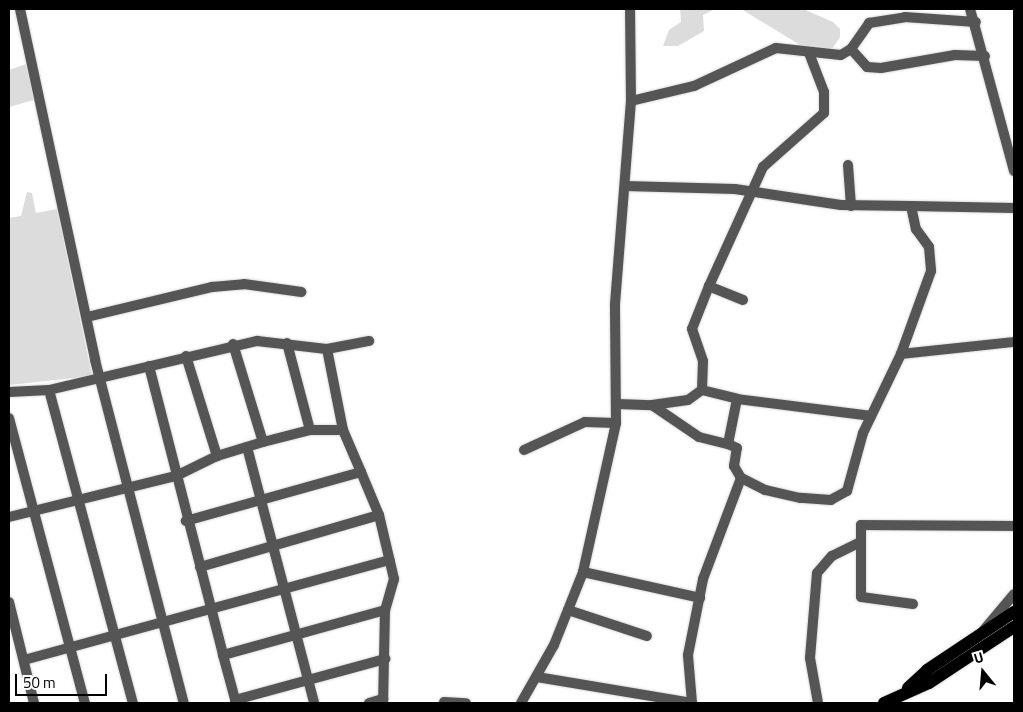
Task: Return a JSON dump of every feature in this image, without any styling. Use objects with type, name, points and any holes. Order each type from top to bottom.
[{"type":"main road","points":[[905,692],[927,670],[980,637],[1014,612]]},
{"type":"main road","points":[[884,703],[905,692],[929,683],[1014,628]]},
{"type":"street","points":[[20,9],[99,378],[184,703]]},
{"type":"street","points":[[521,703],[537,677],[568,610],[583,572],[616,423],[618,404],[615,304],[631,101],[630,9]]},
{"type":"street","points":[[970,9],[976,22],[1014,171]]},
{"type":"street","points":[[631,101],[694,86],[776,48],[836,56],[851,49],[869,23],[905,17],[976,22]]},
{"type":"street","points":[[851,49],[867,67],[881,68],[955,55],[985,56]]},
{"type":"street","points":[[702,390],[703,361],[692,329],[709,286],[737,231],[749,193],[772,157],[824,113],[824,92],[810,52]]},
{"type":"street","points":[[848,165],[851,206]]},
{"type":"street","points":[[625,186],[749,193],[851,206],[1014,208]]},
{"type":"street","points":[[652,405],[699,437],[737,448],[734,466],[741,478],[779,495],[830,500],[847,491],[871,416],[901,354],[932,258],[916,229],[911,206]]},
{"type":"street","points":[[87,317],[212,287],[244,284],[301,292]]},
{"type":"street","points":[[709,286],[743,300]]},
{"type":"street","points":[[9,392],[49,390],[233,344],[288,343],[327,349],[369,342]]},
{"type":"street","points":[[901,354],[1014,342]]},
{"type":"street","points":[[288,343],[310,430]]},
{"type":"street","points":[[233,344],[263,442]]},
{"type":"street","points":[[327,349],[343,430],[379,515],[394,579],[385,610],[383,701],[370,703]]},
{"type":"street","points":[[186,356],[217,456]]},
{"type":"street","points":[[149,366],[186,521],[212,608],[235,701],[385,659]]},
{"type":"street","points":[[49,390],[133,703]]},
{"type":"street","points":[[618,404],[652,405],[688,400],[702,390],[737,399],[871,416]]},
{"type":"street","points":[[728,444],[737,399]]},
{"type":"street","points":[[9,418],[85,703]]},
{"type":"street","points":[[524,450],[585,422],[616,423]]},
{"type":"street","points":[[9,517],[176,476],[217,456],[263,442],[310,430],[343,430]]},
{"type":"street","points":[[247,447],[314,703]]},
{"type":"street","points":[[186,521],[360,472]]},
{"type":"street","points":[[537,677],[692,703],[688,655],[700,598],[712,549],[741,478]]},
{"type":"street","points":[[200,567],[379,515]]},
{"type":"street","points":[[913,604],[863,600],[859,543],[863,524],[1014,526]]},
{"type":"street","points":[[818,703],[810,658],[817,573],[832,556],[859,543]]},
{"type":"street","points":[[24,660],[115,633],[212,608],[285,592],[390,560]]},
{"type":"street","points":[[583,572],[700,598]]},
{"type":"street","points":[[980,637],[1014,594]]},
{"type":"street","points":[[9,602],[34,703]]},
{"type":"street","points":[[223,655],[296,637],[385,610]]},
{"type":"street","points":[[568,610],[647,636]]},
{"type":"street","points":[[444,702],[466,703]]},
{"type":"shaded area","points":[[680,9],[715,9],[703,15],[704,31],[678,46],[663,46],[669,30],[681,22]]},
{"type":"shaded area","points":[[741,9],[803,9],[833,22],[840,29],[840,37],[832,49],[802,46]]},
{"type":"shaded area","points":[[26,64],[34,100],[9,107],[9,70]]},
{"type":"shaded area","points":[[27,192],[32,193],[36,213],[57,209],[92,376],[9,385],[9,218],[21,216]]}]
